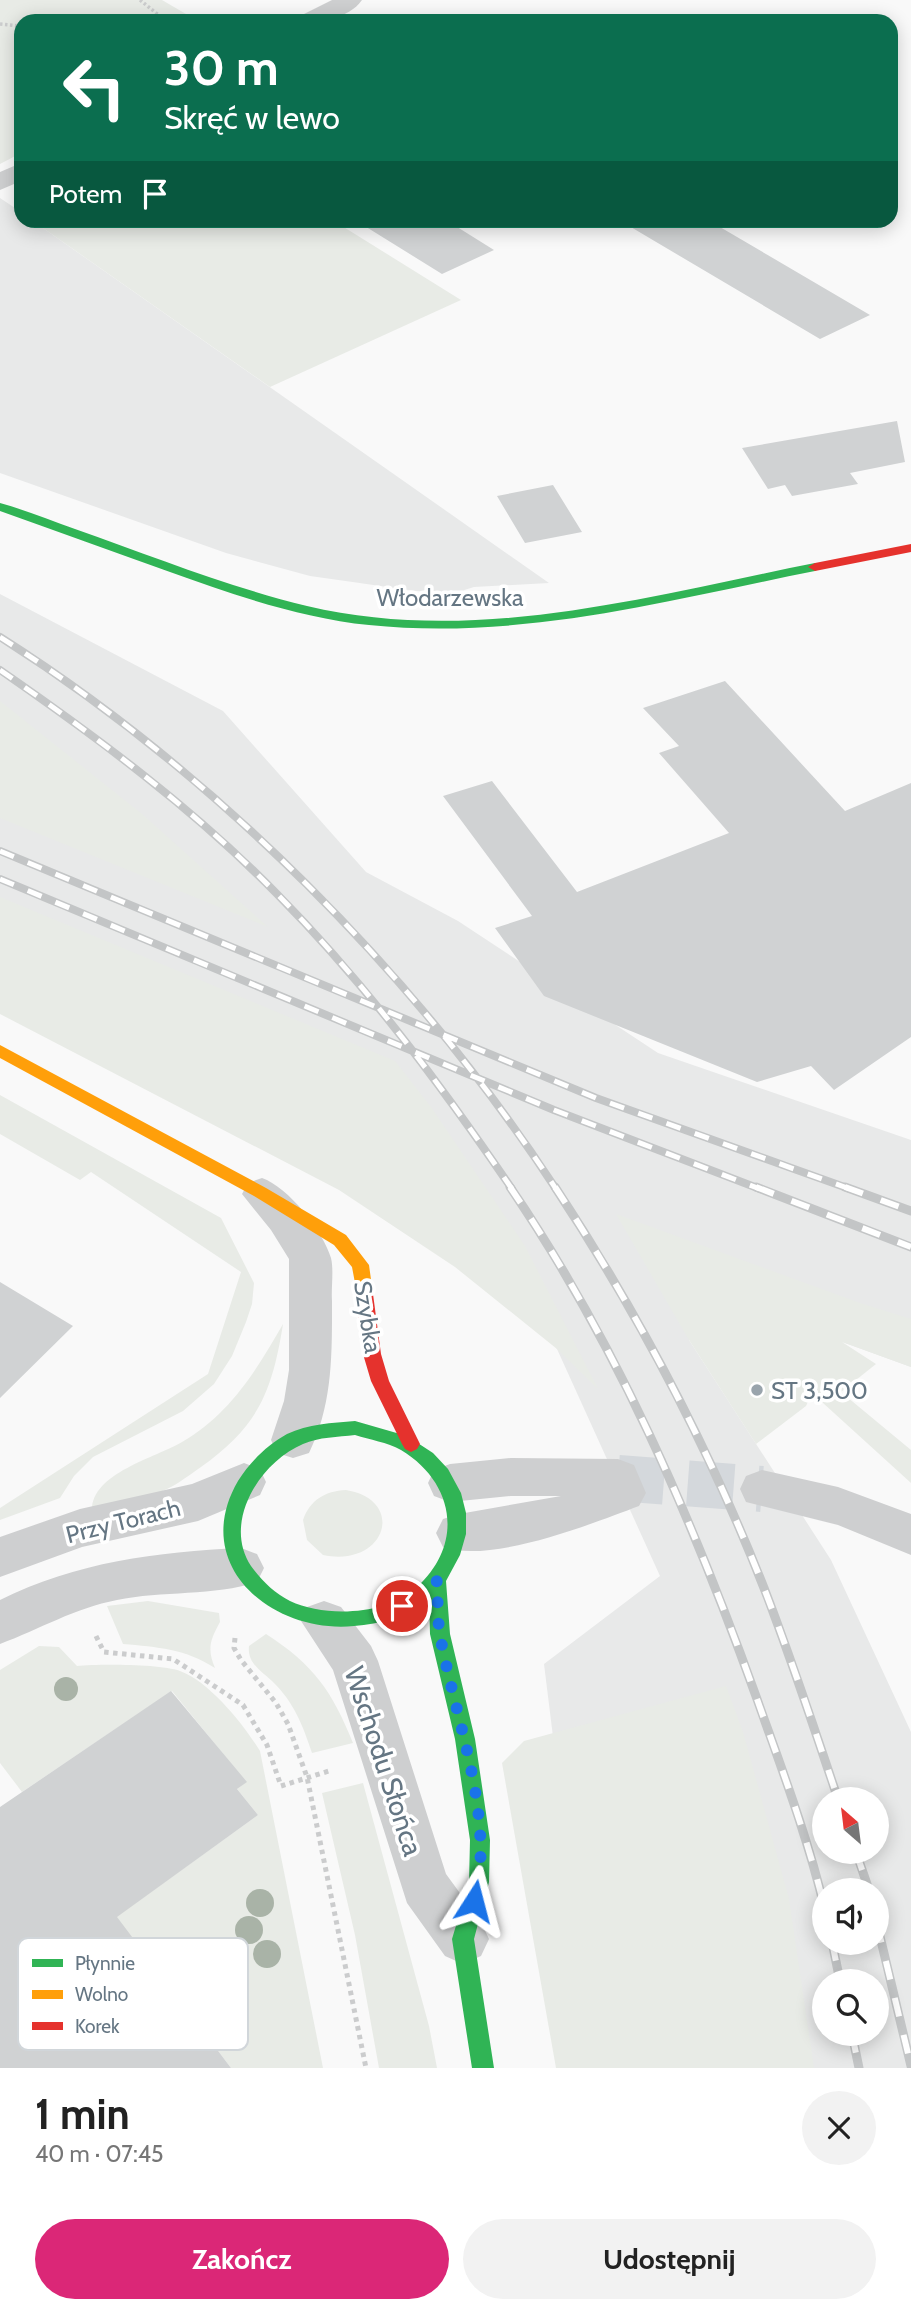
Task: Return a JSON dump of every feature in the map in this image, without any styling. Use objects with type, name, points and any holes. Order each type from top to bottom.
[{"type":"street","points":[[323,14],[350,0]]},
{"type":"street","name":"Włodarzewska","points":[[0,507],[229,588],[281,603],[344,618],[412,625],[478,625],[552,618],[911,548]]},
{"type":"street","name":"Szybka","points":[[0,1051],[260,1192],[340,1240],[359,1265],[372,1354],[380,1381],[411,1444]]},
{"type":"street","name":"Szybka","points":[[260,1192],[286,1219],[310,1258],[311,1370],[306,1401],[293,1440]]},
{"type":"street","points":[[355,1428],[384,1433],[411,1444],[434,1461],[450,1483],[458,1507],[459,1533],[452,1558],[437,1581],[416,1600],[389,1613],[359,1621],[324,1621],[289,1612],[251,1581],[232,1540],[233,1510],[244,1482],[265,1458],[293,1440],[325,1431],[355,1428]]},
{"type":"street","points":[[450,1483],[512,1477],[620,1486],[552,1519],[459,1533]]},
{"type":"street","name":"Przy Torach","points":[[0,1557],[80,1528],[198,1502],[244,1482]]},
{"type":"street","points":[[762,1489],[812,1497],[867,1514],[911,1536]]},
{"type":"street","points":[[0,1623],[86,1585],[161,1571],[251,1581]]},
{"type":"street","name":"Wschodu Słońca","points":[[437,1581],[440,1634],[465,1739],[480,1840],[479,1882],[463,1939],[483,2068]]},
{"type":"street","name":"Wschodu Słońca","points":[[324,1621],[354,1661],[425,1886],[463,1939]]},
{"type":"path","points":[[140,0],[157,14]]},
{"type":"path","points":[[251,1581],[243,1618],[235,1635],[234,1648],[276,1703],[307,1777],[366,2068]]},
{"type":"path","points":[[94,1632],[104,1652],[173,1659],[243,1705],[267,1745],[281,1786]]},
{"type":"shaded area","points":[[0,0],[162,0],[186,14],[14,14],[14,157],[0,164]]},
{"type":"shaded area","points":[[0,198],[14,207],[14,228],[43,228],[549,583],[474,587],[458,592],[416,591],[310,576],[226,553],[0,473]]},
{"type":"shaded area","points":[[43,228],[345,228],[461,300],[270,387]]},
{"type":"shaded area","points":[[0,594],[223,711],[366,872],[458,921],[658,1053],[911,1140],[911,1367],[837,1340],[689,1340],[831,1560],[911,1732],[911,2068],[594,2068],[544,1664],[660,1576],[557,1349],[451,1155],[0,957]]},
{"type":"shaded area","points":[[0,701],[142,814],[268,927],[0,818]]},
{"type":"shaded area","points":[[0,897],[395,1061],[431,1107],[525,1246],[598,1389],[557,1349],[455,1267],[339,1190],[0,1014]]},
{"type":"shaded area","points":[[0,1095],[221,1218],[254,1283],[252,1304],[246,1322],[232,1356],[214,1384],[183,1411],[93,1457],[74,1476],[60,1498],[0,1520],[0,1508],[208,1374],[241,1272],[91,1172],[80,1180],[0,1134]]},
{"type":"shaded area","points":[[616,1214],[911,1319],[911,1367],[842,1342],[876,1364],[841,1392],[911,1450],[911,1483],[812,1393],[806,1406],[756,1444],[689,1340]]},
{"type":"shaded area","points":[[283,1324],[274,1370],[267,1389],[249,1422],[236,1437],[201,1467],[167,1489],[140,1499],[92,1510],[95,1497],[113,1476],[182,1442],[228,1405],[252,1375]]},
{"type":"shaded area","points":[[346,1490],[365,1496],[377,1506],[382,1518],[381,1531],[374,1543],[362,1552],[345,1556],[323,1555],[307,1540],[303,1520],[319,1498],[331,1492]]},
{"type":"shaded area","points":[[148,1601],[219,1613],[220,1622],[211,1645],[215,1668],[182,1653],[123,1644],[107,1606]]},
{"type":"shaded area","points":[[266,1634],[297,1657],[320,1681],[337,1708],[353,1743],[312,1753],[292,1706],[250,1657],[249,1646]]},
{"type":"shaded area","points":[[39,1646],[59,1647],[77,1666],[114,1665],[171,1669],[203,1684],[236,1717],[260,1751],[323,2068],[231,2068],[217,2050],[248,2050],[248,1938],[132,1938],[116,1917],[258,1815],[237,1789],[246,1782],[172,1691],[22,1792],[0,1763],[0,1670]]},
{"type":"shaded area","points":[[726,1686],[743,1732],[789,1899],[814,2068],[556,2068],[502,1763],[524,1741]]},
{"type":"shaded area","points":[[363,1783],[429,2026],[437,2068],[379,2068],[355,1935],[322,1793]]},
{"type":"building","points":[[368,228],[459,228],[494,250],[442,274]]},
{"type":"building","points":[[633,228],[722,228],[870,315],[820,339]]},
{"type":"building","points":[[897,421],[905,462],[850,473],[858,484],[792,496],[785,485],[768,489],[742,448]]},
{"type":"building","points":[[553,485],[582,532],[525,543],[497,496]]},
{"type":"building","points":[[725,681],[845,811],[911,783],[911,1037],[834,1090],[811,1066],[757,1082],[544,996],[495,928],[532,916],[443,796],[492,781],[577,892],[729,833],[659,753],[679,746],[643,708]]},
{"type":"building","points":[[0,1282],[73,1326],[0,1398]]},
{"type":"building","points":[[171,1691],[247,1782],[237,1789],[258,1815],[117,1917],[133,1938],[18,1938],[18,2050],[217,2050],[231,2068],[0,2068],[0,1807]]},
{"type":"tunnel","points":[[618,1478],[762,1489]]},
{"type":"railway","points":[[0,637],[159,751],[234,816],[307,884],[376,957],[443,1035]]},
{"type":"railway","points":[[0,670],[144,776],[212,833],[310,928],[379,1008]]},
{"type":"railway","points":[[0,851],[379,1008]]},
{"type":"railway","points":[[0,879],[412,1051]]},
{"type":"railway","points":[[379,1008],[443,1035]]},
{"type":"railway","points":[[379,1008],[412,1051]]},
{"type":"railway","points":[[443,1035],[596,1098],[850,1189]]},
{"type":"railway","points":[[443,1035],[476,1077]]},
{"type":"railway","points":[[412,1051],[476,1077]]},
{"type":"railway","points":[[412,1051],[512,1189]]},
{"type":"railway","points":[[476,1077],[760,1189]]},
{"type":"railway","points":[[476,1077],[556,1189]]},
{"type":"railway","points":[[510,1187],[585,1308],[650,1435],[679,1500],[757,1699],[802,1827],[816,1878]]},
{"type":"railway","points":[[555,1187],[643,1332],[720,1484],[774,1614],[834,1787]]},
{"type":"railway","points":[[756,1187],[911,1247]]},
{"type":"railway","points":[[845,1187],[911,1211]]},
{"type":"railway","points":[[860,1864],[865,1878]]},
{"type":"railway","points":[[835,1955],[838,1969]]},
{"type":"railway","points":[[884,1955],[911,2066]]},
{"type":"railway","points":[[854,2046],[859,2068]]},
{"type":"traffic: fast","points":[[0,507],[279,603],[369,621],[426,625],[538,619],[650,601],[815,567]]},
{"type":"traffic: fast","points":[[355,1428],[406,1444],[426,1458],[442,1475],[452,1493],[457,1513],[451,1555],[424,1593],[396,1609],[373,1616],[347,1619],[329,1619],[296,1612],[266,1596],[242,1568],[234,1550],[234,1512],[240,1494],[250,1478],[277,1450],[308,1435],[355,1428]]},
{"type":"traffic: fast","points":[[437,1581],[440,1634],[465,1739],[480,1840],[479,1882],[463,1939],[483,2068]]},
{"type":"traffic: slow","points":[[0,1051],[260,1192],[340,1240],[360,1265],[364,1294]]},
{"type":"traffic: jam","points":[[815,567],[911,548]]},
{"type":"traffic: jam","points":[[364,1294],[372,1354],[380,1381],[411,1444]]},
{"type":"place","name":"ST 3,500","points":[[757,1390]]},
{"type":"route","points":[[402,1606],[416,1600],[437,1581],[440,1634],[465,1739],[480,1840],[479,1882],[474,1901]]}]
